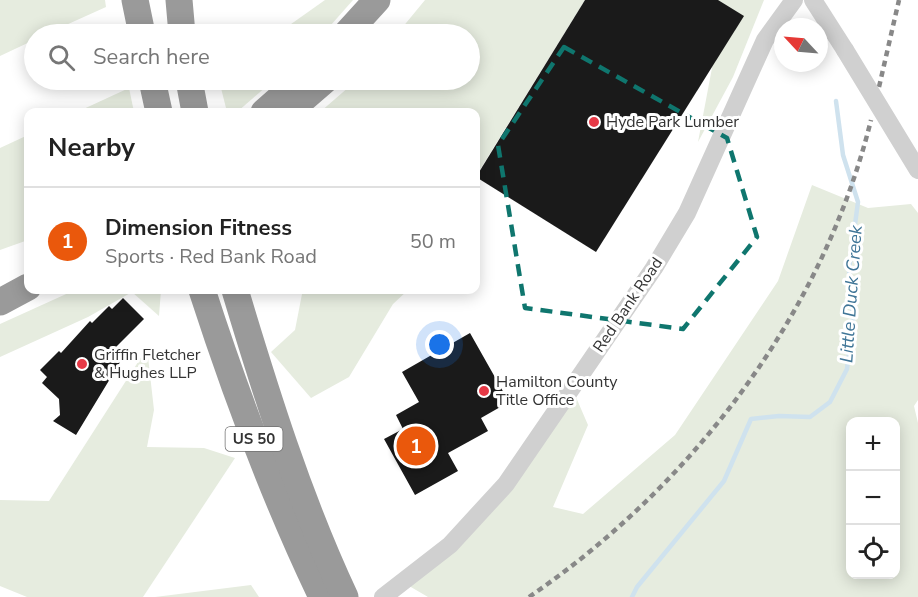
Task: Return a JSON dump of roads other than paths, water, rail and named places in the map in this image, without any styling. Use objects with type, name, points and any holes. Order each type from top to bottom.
[{"type":"highway","points":[[135,0],[140,24]]},
{"type":"highway","points":[[150,0],[152,24]]},
{"type":"highway","points":[[179,0],[181,24]]},
{"type":"highway","points":[[355,24],[377,0]]},
{"type":"highway","points":[[377,24],[397,0]]},
{"type":"highway","points":[[155,90],[160,108]]},
{"type":"highway","points":[[159,90],[161,108]]},
{"type":"highway","points":[[191,90],[194,108]]},
{"type":"highway","points":[[269,108],[289,90]]},
{"type":"highway","points":[[293,108],[314,90]]},
{"type":"highway","points":[[0,285],[24,273]]},
{"type":"highway","points":[[0,302],[24,289]]},
{"type":"highway","name":"US 50","points":[[203,294],[231,378],[272,488],[323,584],[345,597]]},
{"type":"highway","name":"US 50","points":[[236,294],[323,584]]},
{"type":"street","name":"Red Bank Road","points":[[383,597],[450,545],[506,484],[654,268],[687,213],[765,40],[778,18],[794,0]]},
{"type":"street","points":[[813,0],[918,170]]},
{"type":"waterway","name":"Little Duck Creek","points":[[632,597],[637,587],[724,481],[751,419],[779,416],[810,417],[830,402],[847,369],[853,319],[849,269],[858,202],[843,155],[836,101]]},
{"type":"railway","points":[[879,87],[899,0]]},
{"type":"railway","points":[[529,597],[589,552],[645,502],[697,448],[744,389],[785,327],[820,261],[849,192],[871,120]]},
{"type":"place","name":"Hyde Park Lumber","points":[[594,122]]},
{"type":"place","name":"Griffin Fletcher & Hughes LLP","points":[[82,364]]},
{"type":"place","name":"Hamilton County Title Office","points":[[484,391]]},
{"type":"place","name":"Dimension Fitness","points":[[416,446]]}]
